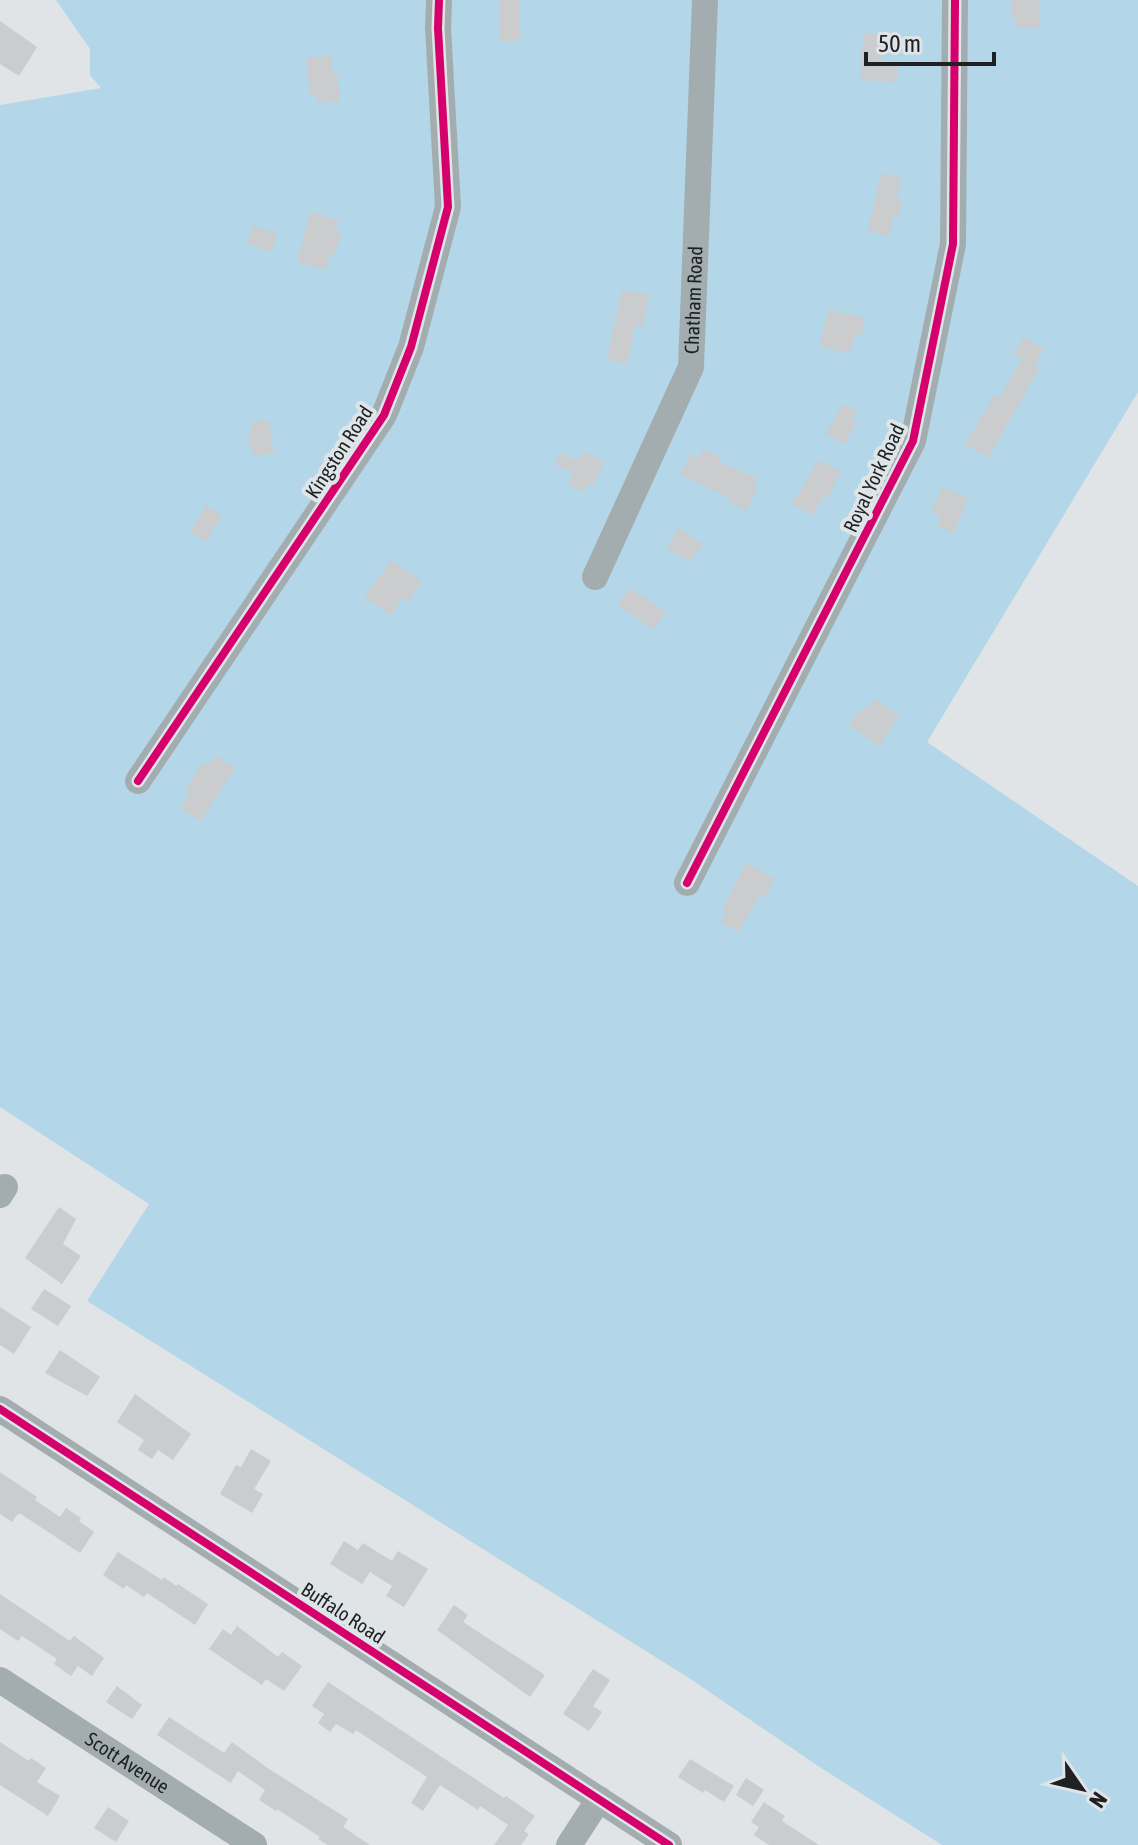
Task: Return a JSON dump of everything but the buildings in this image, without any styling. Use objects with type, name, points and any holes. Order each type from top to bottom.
[{"type":"street","name":"Kingston Road","points":[[138,781],[384,415],[411,347],[448,207],[439,0]]},
{"type":"street","name":"Chatham Road","points":[[595,577],[691,367],[705,0]]},
{"type":"street","name":"Royal York Road","points":[[687,883],[913,441],[953,244],[955,0]]},
{"type":"street","name":"Buffalo Road","points":[[0,1409],[669,1845]]},
{"type":"street","name":"Scott Avenue","points":[[0,1680],[254,1845]]},
{"type":"street","points":[[569,1845],[599,1799]]},
{"type":"shaded area","points":[[56,0],[1138,0],[1138,392],[927,742],[1138,886],[1138,1845],[942,1845],[689,1678],[87,1301],[149,1204],[0,1107],[0,105],[101,88],[90,75],[90,49]]},
{"type":"cycle path","points":[[138,781],[384,415],[411,347],[448,207],[439,0]]},
{"type":"cycle path","points":[[687,883],[913,441],[953,244],[955,0]]},
{"type":"cycle path","points":[[0,1409],[669,1845]]}]
